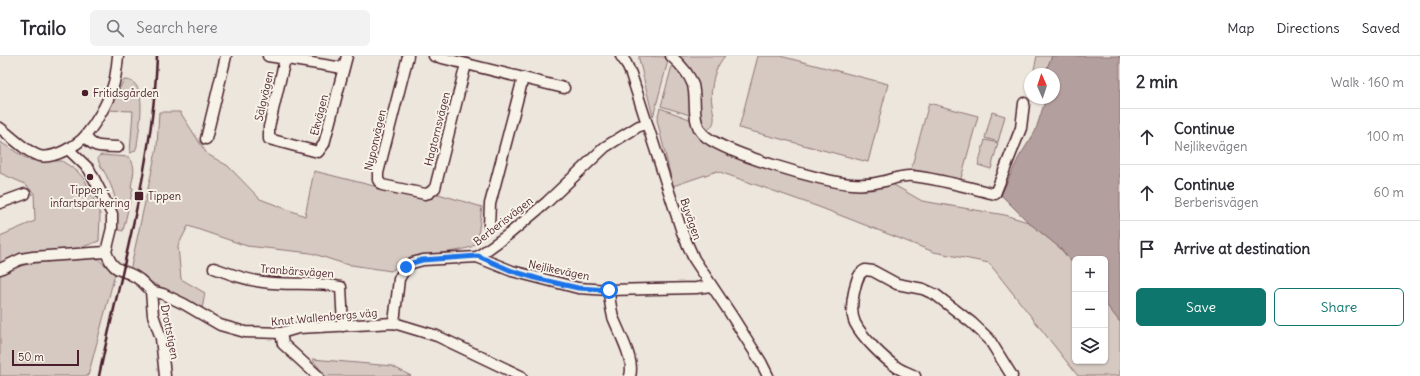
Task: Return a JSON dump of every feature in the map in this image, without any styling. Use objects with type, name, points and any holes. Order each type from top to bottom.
[{"type":"street","points":[[0,128],[26,148],[40,156],[53,156],[68,149],[86,136],[106,105],[113,88],[118,56]]},
{"type":"street","points":[[206,139],[226,56]]},
{"type":"street","points":[[268,56],[343,68]]},
{"type":"street","name":"Ekvägen","points":[[269,139],[314,152],[321,150],[324,144],[347,56]]},
{"type":"street","name":"Nyponvägen","points":[[408,56],[378,173],[378,180],[382,185],[425,194]]},
{"type":"street","points":[[434,56],[564,88]]},
{"type":"street","name":"Byvägen","points":[[621,56],[631,74],[682,232],[694,260],[761,362],[768,376]]},
{"type":"street","points":[[671,56],[690,77],[694,92],[696,119],[700,130],[704,135],[717,143],[755,159],[836,182],[868,184],[910,176],[995,194],[1021,128],[1024,103]]},
{"type":"street","name":"Sälgvägen","points":[[269,139],[269,127],[285,59]]},
{"type":"street","name":"Hagtornsvägen","points":[[425,194],[430,194],[435,188],[466,64]]},
{"type":"street","points":[[489,225],[490,204],[523,78]]},
{"type":"street","name":"Berberisvägen","points":[[394,323],[399,279],[406,267],[412,263],[422,260],[478,256],[509,234],[547,202],[605,147],[639,126],[647,124]]},
{"type":"street","points":[[86,136],[89,142],[94,145],[118,147]]},
{"type":"street","points":[[68,149],[89,169],[112,214],[112,228],[106,252],[110,262],[115,268],[140,279],[151,291]]},
{"type":"street","points":[[0,203],[25,194]]},
{"type":"street","points":[[0,270],[21,259],[106,252]]},
{"type":"street","name":"Nejlikevägen","points":[[478,256],[512,271],[578,288],[609,290],[696,288],[711,286]]},
{"type":"street","name":"Tranbärsvägen","points":[[214,268],[239,277],[263,282],[327,284],[341,287],[343,326]]},
{"type":"street","points":[[915,376],[897,368],[867,340],[855,323],[853,296],[860,274],[865,270],[873,271],[897,284],[923,289],[936,296],[972,323],[989,339],[1012,376]]},
{"type":"street","points":[[609,290],[614,318],[630,360],[632,371],[630,376]]},
{"type":"street","name":"Knut Wallenbergs väg","points":[[151,291],[163,294],[220,325],[245,332],[281,333],[298,328],[394,323],[437,336],[521,376]]},
{"type":"street","name":"Drottstigen","points":[[151,291],[153,315],[161,338],[165,376]]},
{"type":"street","points":[[281,333],[283,344],[318,376]]},
{"type":"shaded area","points":[[639,56],[669,57],[653,117],[639,59]]},
{"type":"shaded area","points":[[676,56],[725,56],[722,59],[713,79],[711,96],[714,121],[708,130],[703,126],[698,115],[698,90],[696,84]]},
{"type":"shaded area","points":[[758,56],[780,56],[888,84],[868,162],[739,128]]},
{"type":"shaded area","points":[[1037,56],[1052,56],[1047,68],[1034,68]]},
{"type":"shaded area","points":[[1052,56],[1120,56],[1120,322],[1108,307],[1108,256],[1072,256],[1072,262],[1060,248],[1028,222],[1001,195],[1019,157],[1035,132],[1044,104],[1060,104],[1060,68],[1047,68]]},
{"type":"shaded area","points":[[673,62],[690,86],[693,116],[661,106]]},
{"type":"shaded area","points":[[124,80],[132,82],[138,88],[141,107],[137,146],[135,151],[130,153],[133,111],[106,110],[113,96],[117,93]]},
{"type":"shaded area","points":[[929,103],[978,116],[960,182],[911,169]]},
{"type":"shaded area","points":[[660,108],[692,120],[711,142],[860,188],[894,185],[922,201],[1005,215],[1028,222],[1060,248],[1072,262],[1072,364],[1108,364],[1108,307],[1120,322],[1120,375],[1078,376],[989,263],[934,252],[819,207],[717,171],[673,186],[657,120]]},
{"type":"shaded area","points":[[159,112],[180,112],[207,154],[228,166],[260,199],[305,216],[314,171],[426,199],[431,198],[435,193],[482,207],[477,243],[471,247],[461,250],[410,258],[391,271],[345,264],[311,253],[247,246],[188,226],[178,246],[181,279],[205,293],[202,309],[130,271],[157,147]]},
{"type":"shaded area","points":[[992,112],[1005,116],[998,142],[985,138]]},
{"type":"shaded area","points":[[985,140],[998,143],[991,169],[978,165]]},
{"type":"shaded area","points":[[0,142],[29,160],[62,161],[77,171],[85,180],[100,214],[99,241],[72,251],[24,253],[0,264],[0,236],[35,221],[34,193],[25,184],[0,173]]},
{"type":"shaded area","points":[[101,155],[129,157],[133,164],[134,171],[131,187],[133,188],[123,231],[115,229],[115,197],[106,174],[99,162],[98,157]]},
{"type":"shaded area","points":[[97,258],[115,274],[88,376],[0,376],[0,276],[9,270],[32,263]]},
{"type":"shaded area","points":[[312,359],[392,366],[411,376],[325,376]]},
{"type":"railway","points":[[99,376],[143,177],[154,97],[157,56]]},
{"type":"place","name":"Fritidsgården","points":[[85,93]]},
{"type":"place","name":"Tippen - infartsparkering","points":[[90,177]]},
{"type":"place","name":"Tippen","points":[[139,196]]},
{"type":"route","points":[[406,267],[412,263],[434,258],[478,256],[512,271],[539,279],[578,288],[609,290]]}]
